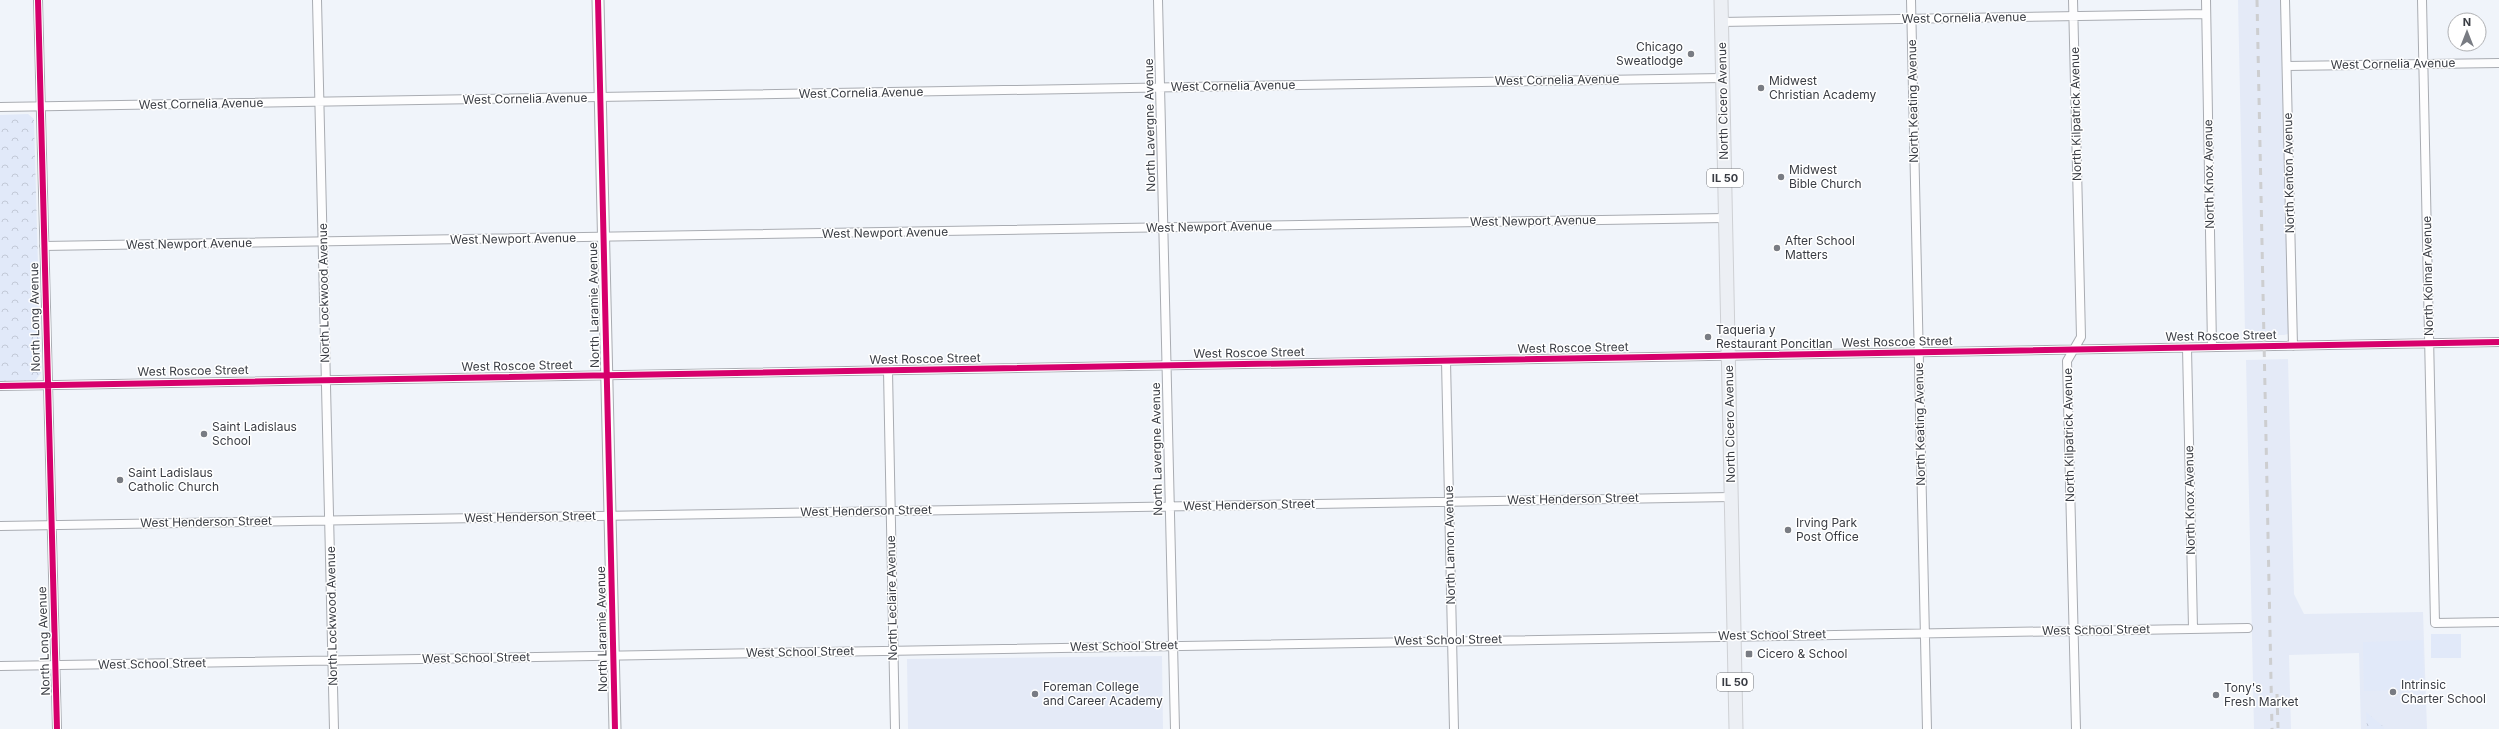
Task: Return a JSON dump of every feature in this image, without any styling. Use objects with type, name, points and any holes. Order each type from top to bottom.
[{"type":"main road","name":"North Cicero Avenue","points":[[1721,0],[1736,729]]},
{"type":"street","name":"North Long Avenue","points":[[38,0],[57,729]]},
{"type":"street","name":"North Lockwood Avenue","points":[[317,0],[334,729]]},
{"type":"street","name":"North Laramie Avenue","points":[[598,0],[615,729]]},
{"type":"street","name":"North Lavergne Avenue","points":[[1158,0],[1175,729]]},
{"type":"street","name":"North Keating Avenue","points":[[1911,0],[1927,729]]},
{"type":"street","name":"North Kilpatrick Avenue","points":[[2073,0],[2081,337],[2067,361],[2076,729]]},
{"type":"street","name":"North Knox Avenue","points":[[2206,0],[2212,347]]},
{"type":"street","name":"North Kenton Avenue","points":[[2285,0],[2293,346]]},
{"type":"street","name":"North Kolmar Avenue","points":[[2422,0],[2435,623],[2499,622]]},
{"type":"street","name":"West Cornelia Avenue","points":[[1721,22],[2206,14]]},
{"type":"street","name":"West Cornelia Avenue","points":[[2287,66],[2499,62]]},
{"type":"street","name":"West Cornelia Avenue","points":[[0,107],[1722,78]]},
{"type":"street","name":"West Newport Avenue","points":[[44,246],[603,238],[1725,218]]},
{"type":"street","name":"West Roscoe Street","points":[[0,386],[2499,342]]},
{"type":"street","name":"North Knox Avenue","points":[[2187,348],[2194,628]]},
{"type":"street","name":"North Lamon Avenue","points":[[1446,361],[1454,729]]},
{"type":"street","name":"North Leclaire Avenue","points":[[888,371],[895,729]]},
{"type":"street","name":"West Henderson Street","points":[[0,526],[1731,496]]},
{"type":"street","name":"West School Street","points":[[0,666],[1925,632],[2248,628]]},
{"type":"shaded area","points":[[2238,0],[2281,0],[2288,334],[2284,335],[2251,335],[2245,332]]},
{"type":"shaded area","points":[[2288,359],[2294,594],[2304,614],[2423,612],[2427,729],[2361,729],[2359,653],[2289,655],[2291,729],[2254,729],[2246,360]]},
{"type":"shaded area","name":"Foreman College and Career Academy","points":[[1162,656],[1163,729],[908,729],[907,659]]},
{"type":"green space","points":[[28,114],[34,119],[41,373],[35,381],[0,382],[0,115]]},
{"type":"green space","points":[[2431,634],[2461,634],[2461,658],[2431,658]]},
{"type":"green space","points":[[2423,640],[2424,689],[2364,691],[2363,642]]},
{"type":"green space","points":[[2366,712],[2384,727],[2384,729],[2367,729]]},
{"type":"railway","points":[[2257,0],[2272,729]]},
{"type":"railway","points":[[2277,694],[2278,728]]},
{"type":"cycle path","points":[[38,0],[57,729]]},
{"type":"cycle path","points":[[598,0],[615,729]]},
{"type":"cycle path","points":[[0,386],[2499,342]]},
{"type":"place","name":"Chicago Sweatlodge","points":[[1691,54]]},
{"type":"place","name":"Midwest Christian Academy","points":[[1761,88]]},
{"type":"place","name":"Midwest Bible Church","points":[[1781,177]]},
{"type":"place","name":"After School Matters","points":[[1777,248]]},
{"type":"place","name":"Taqueria y Restaurant Poncitlan","points":[[1708,337]]},
{"type":"place","name":"Saint Ladislaus School","points":[[204,434]]},
{"type":"place","name":"Saint Ladislaus Catholic Church","points":[[120,480]]},
{"type":"place","name":"Irving Park Post Office","points":[[1788,530]]},
{"type":"place","name":"Cicero & School","points":[[1749,654]]},
{"type":"place","name":"Intrinsic Charter School","points":[[2393,692]]},
{"type":"place","name":"Foreman College and Career Academy","points":[[1035,694]]},
{"type":"place","name":"Tony's Fresh Market","points":[[2216,695]]}]
